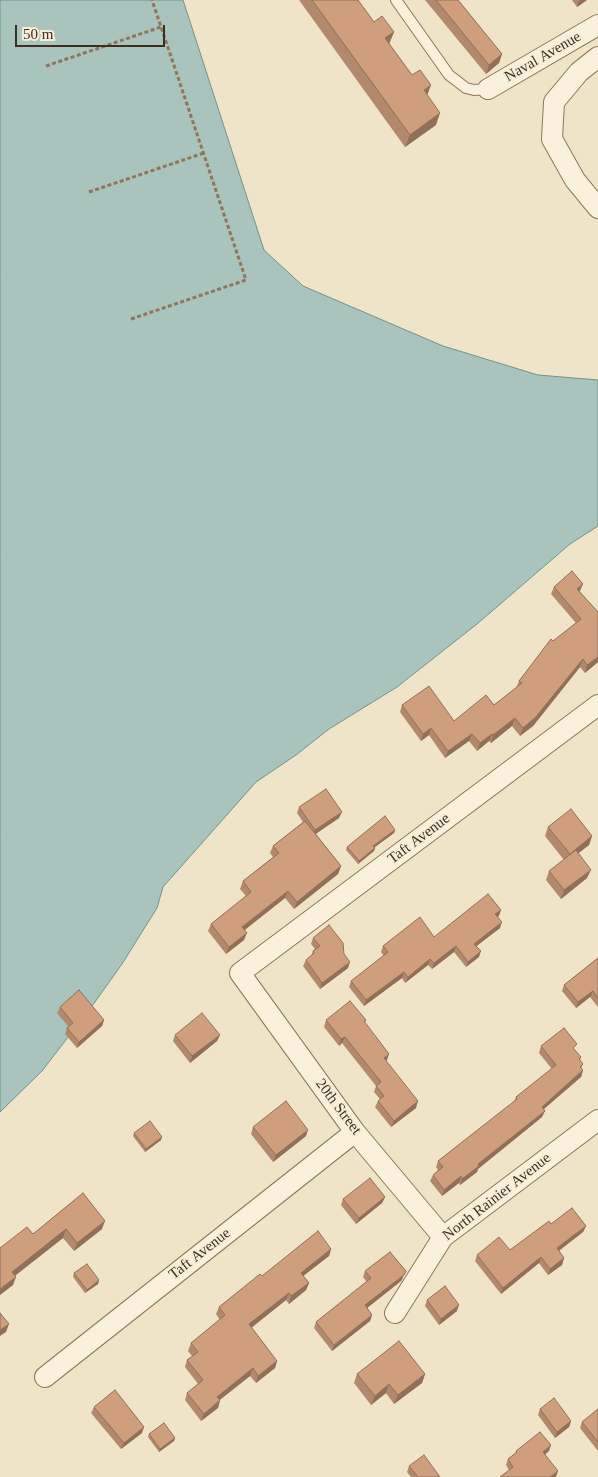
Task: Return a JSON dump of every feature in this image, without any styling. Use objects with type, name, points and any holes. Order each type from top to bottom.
[{"type":"street","name":"Naval Avenue","points":[[488,88],[598,25]]},
{"type":"street","points":[[598,57],[579,72],[554,102],[552,139],[575,180],[598,208]]},
{"type":"street","name":"Taft Avenue","points":[[240,973],[598,705]]},
{"type":"street","name":"20th Street","points":[[240,973],[355,1132],[443,1237]]},
{"type":"street","name":"North Rainier Avenue","points":[[395,1314],[443,1237],[598,1120]]},
{"type":"street","name":"Taft Avenue","points":[[45,1377],[355,1132]]},
{"type":"lane","points":[[396,0],[449,75],[466,88],[474,90],[488,88]]},
{"type":"path","points":[[131,319],[246,280],[152,0]]},
{"type":"path","points":[[46,66],[161,27]]},
{"type":"path","points":[[89,192],[204,153]]},
{"type":"water","points":[[0,0],[183,0],[264,250],[303,286],[443,346],[538,375],[598,380],[598,526],[570,544],[477,624],[397,687],[329,729],[296,755],[256,782],[163,887],[157,908],[122,964],[95,1002],[42,1071],[0,1112]]},
{"type":"building","points":[[312,0],[358,0],[374,22],[382,16],[394,32],[385,38],[412,75],[420,70],[431,85],[424,90],[440,113],[410,135]]},
{"type":"building","points":[[436,0],[458,0],[502,54],[489,65]]},
{"type":"building","points":[[572,571],[583,584],[577,589],[598,612],[598,657],[587,665],[583,659],[535,718],[523,728],[515,718],[480,743],[472,734],[448,751],[431,728],[423,734],[402,705],[429,686],[454,721],[486,695],[494,705],[522,683],[519,681],[551,639],[553,641],[581,619],[554,587]]},
{"type":"building","points":[[326,789],[342,812],[315,830],[299,807]]},
{"type":"building","points":[[571,809],[592,836],[570,854],[548,827]]},
{"type":"building","points":[[385,816],[395,830],[373,846],[375,848],[359,861],[347,847]]},
{"type":"building","points":[[305,821],[341,866],[297,902],[288,891],[242,927],[247,933],[229,947],[211,924],[251,892],[243,881],[279,853],[273,846]]},
{"type":"building","points":[[576,850],[591,870],[564,890],[549,871]]},
{"type":"building","points":[[488,894],[501,910],[495,914],[502,922],[474,944],[481,951],[468,962],[456,946],[434,963],[430,959],[408,977],[404,972],[366,1000],[351,981],[388,952],[383,946],[420,917],[434,937]]},
{"type":"building","points":[[329,925],[343,943],[344,954],[350,962],[322,983],[306,960],[320,946],[313,938]]},
{"type":"building","points":[[598,958],[598,998],[593,991],[578,1002],[564,985]]},
{"type":"building","points":[[79,990],[104,1020],[79,1042],[67,1028],[73,1023],[60,1007]]},
{"type":"building","points":[[350,1001],[366,1020],[364,1021],[389,1054],[384,1058],[418,1101],[394,1121],[378,1101],[384,1096],[376,1086],[381,1082],[345,1037],[341,1039],[326,1020]]},
{"type":"building","points":[[202,1013],[220,1035],[192,1056],[175,1035]]},
{"type":"building","points":[[564,1028],[577,1044],[573,1048],[581,1057],[579,1059],[583,1064],[580,1067],[583,1070],[542,1107],[545,1111],[478,1164],[479,1166],[462,1179],[461,1176],[444,1190],[433,1175],[443,1167],[438,1161],[517,1099],[516,1097],[556,1065],[541,1046]]},
{"type":"building","points":[[286,1101],[308,1130],[276,1155],[253,1127]]},
{"type":"building","points":[[150,1121],[162,1137],[146,1149],[134,1133]]},
{"type":"building","points":[[370,1178],[385,1197],[359,1218],[343,1199]]},
{"type":"building","points":[[83,1193],[105,1221],[77,1243],[66,1229],[12,1272],[16,1277],[0,1289],[0,1248],[27,1227],[33,1234]]},
{"type":"building","points":[[572,1208],[586,1226],[557,1248],[564,1258],[550,1269],[541,1257],[503,1288],[477,1255],[499,1237],[510,1250],[549,1221],[551,1224]]},
{"type":"building","points":[[318,1231],[331,1249],[301,1273],[309,1283],[291,1296],[289,1293],[249,1324],[277,1361],[258,1376],[253,1368],[217,1397],[220,1400],[204,1414],[187,1393],[203,1380],[187,1360],[198,1352],[191,1343],[225,1315],[219,1307],[260,1274],[262,1276]]},
{"type":"building","points":[[390,1252],[406,1271],[404,1275],[365,1305],[372,1315],[334,1345],[316,1322],[371,1278],[365,1271]]},
{"type":"building","points":[[87,1264],[99,1280],[87,1290],[74,1273]]},
{"type":"building","points":[[445,1286],[459,1305],[441,1319],[427,1300]]},
{"type":"building","points":[[0,1313],[9,1324],[0,1330]]},
{"type":"building","points":[[399,1341],[425,1374],[398,1395],[389,1384],[375,1396],[357,1374]]},
{"type":"building","points":[[115,1390],[144,1427],[124,1443],[94,1407]]},
{"type":"building","points":[[554,1398],[571,1421],[557,1432],[540,1409]]},
{"type":"building","points":[[598,1409],[598,1442],[582,1422]]},
{"type":"building","points":[[164,1423],[175,1438],[160,1449],[149,1434]]},
{"type":"building","points":[[540,1432],[551,1445],[543,1452],[558,1471],[550,1477],[500,1477],[513,1467],[508,1459]]},
{"type":"building","points":[[424,1455],[440,1477],[418,1477],[409,1466]]}]
